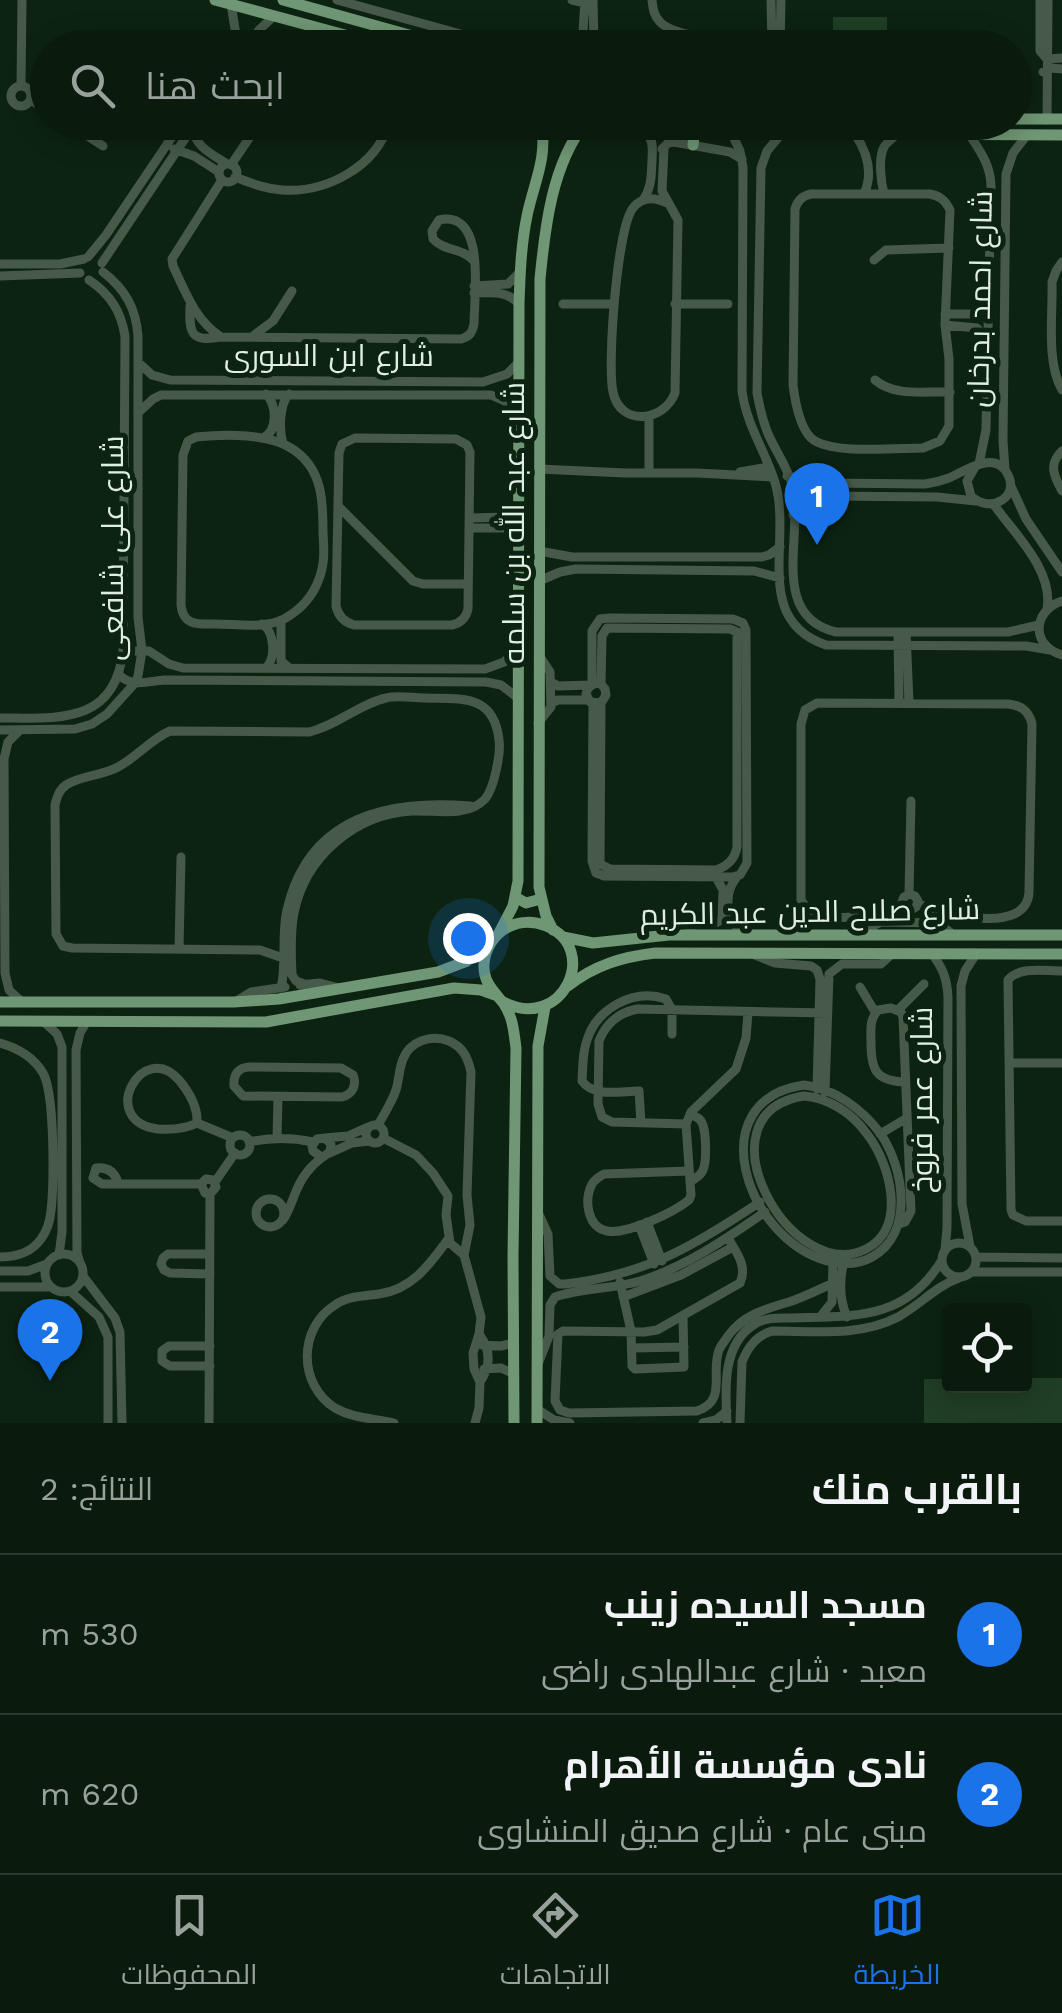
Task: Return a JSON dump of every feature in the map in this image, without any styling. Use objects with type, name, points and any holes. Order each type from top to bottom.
[{"type":"main road","points":[[214,0],[327,30]]},
{"type":"main road","points":[[283,0],[395,30]]},
{"type":"main road","points":[[1032,120],[1062,120]]},
{"type":"main road","points":[[1032,134],[1062,135]]},
{"type":"main road","name":"شارع عبد الله بن سلمه","points":[[496,937],[508,920],[518,880],[520,272],[526,218],[544,153],[543,140]]},
{"type":"main road","name":"شارع عبد الله بن سلمه","points":[[557,933],[539,887],[540,278],[546,228],[573,140]]},
{"type":"main road","points":[[693,145],[694,140]]},
{"type":"main road","points":[[544,153],[553,148],[565,157]]},
{"type":"main road","points":[[519,634],[539,635]]},
{"type":"main road","points":[[515,897],[526,903],[541,899]]},
{"type":"main road","points":[[520,923],[542,924],[557,933],[571,955],[572,976],[568,986],[545,1007],[524,1010],[463,988],[266,1022],[1,1021],[1,1002],[22,1002],[280,1000],[438,972],[480,952],[520,923]]},
{"type":"main road","name":"شارع صلاح الدين عبد الكريم","points":[[557,933],[593,943],[688,935],[1062,935]]},
{"type":"main road","points":[[1013,934],[1013,954]]},
{"type":"main road","points":[[496,937],[486,952],[484,974],[514,1029],[516,1048],[514,1423]]},
{"type":"main road","points":[[593,943],[593,958],[602,964]]},
{"type":"main road","name":"شارع صلاح الدين عبد الكريم","points":[[568,986],[602,964],[655,953],[1062,954]]},
{"type":"main road","points":[[456,966],[464,978],[463,988]]},
{"type":"main road","points":[[537,1416],[538,1046],[545,1007]]},
{"type":"main road","points":[[516,1048],[526,1039],[538,1046]]},
{"type":"street","points":[[20,85],[23,0]]},
{"type":"street","points":[[337,0],[446,30]]},
{"type":"street","points":[[572,0],[589,2]]},
{"type":"street","points":[[652,0],[654,13],[666,28],[675,30]]},
{"type":"street","points":[[770,0],[773,30]]},
{"type":"street","points":[[776,30],[781,0]]},
{"type":"street","points":[[1040,0],[1040,52],[1047,64],[1062,69]]},
{"type":"street","points":[[1044,120],[1048,0]]},
{"type":"street","points":[[585,30],[589,2]]},
{"type":"street","points":[[589,2],[592,30]]},
{"type":"street","points":[[231,4],[235,30]]},
{"type":"street","points":[[259,30],[274,16]]},
{"type":"street","points":[[1047,64],[1062,58]]},
{"type":"street","points":[[12,99],[13,90],[20,85]]},
{"type":"street","points":[[20,85],[30,90]]},
{"type":"street","points":[[12,99],[19,106],[30,101]]},
{"type":"street","points":[[0,105],[12,99]]},
{"type":"street","points":[[94,140],[103,146]]},
{"type":"street","points":[[84,277],[80,266],[106,235],[170,140]]},
{"type":"street","points":[[0,276],[98,279],[185,140]]},
{"type":"street","points":[[195,140],[225,170]]},
{"type":"street","points":[[247,140],[172,259],[190,304],[188,326],[194,335],[204,339],[461,339],[472,331],[474,290],[474,261],[473,242],[466,229],[451,218],[440,220],[432,232],[433,238],[445,248],[465,252],[474,261]]},
{"type":"street","points":[[167,145],[225,170],[236,169],[235,178],[281,190],[318,186],[351,172],[383,140]]},
{"type":"street","points":[[643,200],[651,182],[651,140]]},
{"type":"street","points":[[734,140],[742,159],[742,391],[781,513],[780,578],[784,608],[795,627],[826,645],[1026,646],[1058,654]]},
{"type":"street","points":[[776,140],[761,168],[757,393],[764,424],[790,475],[795,501],[793,573],[797,602],[812,622],[836,632],[1008,632],[1039,625]]},
{"type":"street","points":[[859,140],[868,152],[866,190]]},
{"type":"street","points":[[883,189],[882,152],[891,140]]},
{"type":"street","name":"شارع احمد بدرخان","points":[[972,140],[990,171],[986,430],[977,466]]},
{"type":"street","name":"شارع احمد بدرخان","points":[[1005,469],[1006,174],[1023,140]]},
{"type":"street","points":[[667,203],[662,184],[666,144],[730,152],[742,159]]},
{"type":"street","points":[[652,148],[664,149]]},
{"type":"street","points":[[868,152],[882,152]]},
{"type":"street","points":[[866,190],[930,194],[946,202],[950,210],[945,320],[949,426],[932,446],[833,448],[814,441],[796,403],[795,209],[798,201],[811,194],[866,190]]},
{"type":"street","points":[[643,200],[667,203],[678,220],[675,393],[666,409],[649,416],[630,414],[612,392],[614,304],[628,217],[643,200]]},
{"type":"street","points":[[742,204],[761,205]]},
{"type":"street","points":[[874,260],[886,250],[949,248]]},
{"type":"street","points":[[0,264],[60,264],[96,258],[103,268]]},
{"type":"street","points":[[1062,262],[1052,282],[1054,375],[1062,390]]},
{"type":"street","name":"شارع على شافعى","points":[[0,730],[66,730],[92,724],[107,714],[134,683],[139,671],[142,651],[138,617],[138,336],[134,311],[122,289],[103,268]]},
{"type":"street","points":[[474,290],[508,284],[520,272]]},
{"type":"street","name":"شارع على شافعى","points":[[0,718],[73,716],[102,698],[119,675],[123,651],[125,336],[114,304],[84,277]]},
{"type":"street","points":[[250,337],[273,320],[292,290]]},
{"type":"street","points":[[474,290],[507,294],[519,304]]},
{"type":"street","points":[[563,304],[614,304]]},
{"type":"street","points":[[675,304],[728,304]]},
{"type":"street","points":[[945,320],[976,314],[987,304]]},
{"type":"street","points":[[273,320],[284,338]]},
{"type":"street","points":[[945,320],[977,328],[987,339]]},
{"type":"street","name":"شارع ابن السورى","points":[[138,362],[161,378],[388,382],[491,381],[519,362]]},
{"type":"street","points":[[875,380],[896,391],[950,392]]},
{"type":"street","points":[[252,381],[252,394]]},
{"type":"street","points":[[388,382],[388,394]]},
{"type":"street","points":[[263,438],[273,428],[273,402],[266,394]]},
{"type":"street","points":[[283,444],[283,402],[290,394]]},
{"type":"street","name":"شارع ابن السورى","points":[[139,412],[162,395],[388,394],[491,395],[510,402],[519,412]]},
{"type":"street","points":[[649,416],[649,473]]},
{"type":"street","points":[[201,436],[263,438],[283,444],[307,462],[317,479],[322,498],[324,556],[320,578],[310,597],[281,620],[262,624],[192,624],[183,617],[181,606],[185,446],[192,438],[201,436]]},
{"type":"street","points":[[346,440],[465,442],[470,452],[469,523],[467,613],[463,620],[456,624],[354,624],[339,615],[339,453],[346,440]]},
{"type":"street","points":[[1062,450],[1055,460],[1053,474],[1062,491]]},
{"type":"street","points":[[539,473],[790,475],[826,483],[925,484],[988,462],[998,464],[1010,477],[1008,494],[994,504],[938,497],[826,496],[808,501],[794,514],[781,513]]},
{"type":"street","points":[[977,466],[968,480],[968,488],[977,502]]},
{"type":"street","points":[[1010,486],[1026,519],[1062,572]]},
{"type":"street","points":[[994,504],[1042,570],[1048,589],[1047,608],[1039,625],[1041,639],[1058,654]]},
{"type":"street","points":[[338,506],[413,580],[422,584],[468,584]]},
{"type":"street","points":[[469,523],[508,517],[519,506]]},
{"type":"street","points":[[469,523],[508,528],[519,536]]},
{"type":"street","points":[[539,551],[572,558],[762,557],[780,547]]},
{"type":"street","points":[[539,582],[576,569],[754,571],[780,578]]},
{"type":"street","points":[[1047,608],[1062,601]]},
{"type":"street","points":[[784,608],[797,602]]},
{"type":"street","points":[[594,685],[592,631],[596,622],[604,618],[661,623],[733,619],[745,627],[736,852],[716,874]]},
{"type":"street","points":[[266,668],[272,660],[281,620]]},
{"type":"street","points":[[262,624],[276,638],[281,660],[289,668]]},
{"type":"street","points":[[902,632],[904,703]]},
{"type":"street","points":[[123,651],[148,651],[175,667],[484,669],[504,662],[518,649]]},
{"type":"street","points":[[538,724],[551,704],[550,672],[539,655]]},
{"type":"street","points":[[119,675],[134,683],[486,682],[500,684],[518,698]]},
{"type":"street","points":[[551,682],[558,686],[594,685],[606,692],[605,698],[594,702],[558,700],[551,704]]},
{"type":"street","points":[[594,685],[586,690],[594,702],[598,861],[606,869],[736,877]]},
{"type":"street","points":[[282,958],[260,950],[68,948],[56,934],[58,794],[70,782],[121,766],[164,733],[176,730],[309,732],[384,698],[467,699],[487,708],[499,740],[497,764],[484,800],[460,812],[388,811],[346,834],[320,858],[306,879],[282,958],[293,978],[304,984]]},
{"type":"street","points":[[817,703],[1014,704],[1026,712],[1032,724],[1028,901],[1017,914],[1008,916],[960,917],[911,907],[868,915],[818,916],[805,907],[800,892],[804,710],[817,703]]},
{"type":"street","points":[[20,730],[8,742],[4,759],[5,973],[9,990],[22,1002]]},
{"type":"street","points":[[726,921],[729,891],[747,864],[742,764]]},
{"type":"street","points":[[910,923],[911,907],[904,897],[910,894],[911,801]]},
{"type":"street","points":[[178,949],[182,857]]},
{"type":"street","points":[[716,874],[723,890],[726,921]]},
{"type":"street","points":[[688,935],[695,924],[726,921],[746,935]]},
{"type":"street","points":[[868,934],[878,923],[939,923],[952,934]]},
{"type":"street","points":[[260,950],[286,940]]},
{"type":"street","points":[[281,988],[287,970],[286,940]]},
{"type":"street","points":[[752,954],[775,963],[814,968],[820,979],[823,1013]]},
{"type":"street","points":[[820,1093],[823,1013],[832,970],[842,964],[881,964],[892,954]]},
{"type":"street","name":"شارع عمر فروخ","points":[[932,954],[942,967],[948,990],[944,1255]]},
{"type":"street","name":"شارع عمر فروخ","points":[[970,1246],[962,1207],[961,990],[965,971],[976,954]]},
{"type":"street","points":[[1062,972],[1022,972],[1010,976],[1009,1063],[1011,1210],[1026,1221],[1062,1220]]},
{"type":"street","points":[[234,1002],[251,992],[304,984],[320,983],[341,989]]},
{"type":"street","points":[[899,1010],[924,984]]},
{"type":"street","points":[[860,987],[875,1012]]},
{"type":"street","points":[[948,990],[961,990]]},
{"type":"street","points":[[641,1122],[639,1092],[588,1089],[582,1081],[584,1051],[593,1026],[602,1015],[638,996],[666,999],[672,1010],[672,1034]]},
{"type":"street","points":[[716,998],[716,1012]]},
{"type":"street","points":[[899,1010],[875,1012],[871,1022],[871,1063],[883,1077],[905,1082]]},
{"type":"street","points":[[899,1010],[903,1017],[911,1211],[905,1222],[899,1224]]},
{"type":"street","points":[[748,1013],[746,1038],[736,1069],[688,1119],[690,1176],[691,1195],[686,1204],[643,1224],[614,1232],[592,1222],[588,1205],[592,1185],[610,1172],[690,1176],[701,1174],[704,1168],[702,1123],[698,1117],[688,1119],[641,1122],[612,1122],[602,1117],[599,1040],[608,1024],[628,1011],[823,1013]]},
{"type":"street","points":[[0,1257],[30,1250],[46,1231],[51,1210],[62,1043],[44,1021]]},
{"type":"street","points":[[87,1021],[77,1041],[77,1253],[83,1276],[115,1318],[120,1332],[122,1423]]},
{"type":"street","points":[[370,1141],[366,1134],[394,1096],[401,1064],[410,1048],[418,1042],[436,1039],[460,1048],[471,1072],[467,1195],[470,1225],[464,1255],[480,1308],[480,1334],[474,1346],[474,1369],[480,1382],[475,1423]]},
{"type":"street","points":[[62,1043],[77,1041]]},
{"type":"street","points":[[0,1043],[34,1061],[50,1094],[60,1255]]},
{"type":"street","points":[[1009,1063],[1062,1063]]},
{"type":"street","points":[[246,1067],[341,1068],[350,1071],[355,1079],[354,1089],[342,1097],[278,1097],[244,1096],[236,1090],[234,1076],[246,1067]]},
{"type":"street","points":[[197,1123],[194,1105],[172,1072],[155,1068],[133,1082],[128,1108],[146,1126],[182,1129],[197,1123],[250,1142],[296,1138],[314,1142]]},
{"type":"street","points":[[804,1085],[855,1108],[880,1134],[898,1177],[899,1224],[878,1254],[860,1262],[840,1258],[800,1236],[765,1205],[748,1182],[746,1130],[759,1108],[779,1092],[804,1085]]},
{"type":"street","points":[[820,1093],[867,1133],[890,1183],[886,1229],[874,1244],[840,1258]]},
{"type":"street","points":[[276,1138],[278,1097]]},
{"type":"street","points":[[880,1134],[907,1118]]},
{"type":"street","points":[[373,1126],[384,1130],[383,1138],[376,1143],[343,1146],[324,1156],[313,1151],[316,1139],[348,1136],[373,1126]]},
{"type":"street","points":[[233,1138],[230,1144],[235,1153]]},
{"type":"street","points":[[295,1193],[261,1203],[256,1214],[258,1221],[270,1227],[283,1220],[306,1173],[332,1148],[325,1138]]},
{"type":"street","points":[[383,1138],[416,1155],[434,1173],[448,1196],[449,1238],[464,1255]]},
{"type":"street","points":[[235,1153],[245,1154],[250,1142]]},
{"type":"street","points":[[210,1194],[235,1153]]},
{"type":"street","points":[[118,1183],[201,1184],[206,1179],[215,1182]]},
{"type":"street","points":[[201,1184],[203,1191],[210,1194]]},
{"type":"street","points":[[448,1196],[457,1191],[467,1195]]},
{"type":"street","points":[[210,1194],[210,1423]]},
{"type":"street","points":[[273,1199],[283,1207],[283,1220]]},
{"type":"street","points":[[537,1366],[548,1336],[550,1305],[555,1298],[621,1286],[686,1262],[731,1242],[765,1205]]},
{"type":"street","points":[[536,1210],[548,1234],[548,1270],[553,1280],[621,1286],[765,1205]]},
{"type":"street","points":[[947,1208],[954,1212],[962,1207]]},
{"type":"street","points":[[643,1224],[658,1262]]},
{"type":"street","points":[[394,1423],[350,1415],[326,1401],[317,1391],[308,1366],[308,1339],[332,1306],[392,1292],[415,1279],[449,1238]]},
{"type":"street","points":[[731,1242],[743,1266],[740,1282],[658,1330],[558,1334],[555,1402],[560,1410],[697,1412],[716,1396],[719,1350],[731,1332],[767,1307],[790,1302],[833,1283]]},
{"type":"street","points":[[728,1423],[729,1359],[752,1326],[768,1318],[876,1313],[919,1288],[954,1244],[970,1246],[976,1257],[972,1272]]},
{"type":"street","points":[[210,1254],[168,1254],[161,1264],[167,1272],[210,1274]]},
{"type":"street","points":[[80,1263],[60,1255],[28,1271],[1,1271],[1,1286],[70,1291],[83,1276]]},
{"type":"street","points":[[944,1255],[945,1270],[959,1278]]},
{"type":"street","points":[[976,1257],[1062,1258]]},
{"type":"street","points":[[996,1257],[993,1265],[997,1272]]},
{"type":"street","points":[[821,1317],[832,1302],[840,1258]]},
{"type":"street","points":[[840,1258],[842,1305],[848,1317]]},
{"type":"street","points":[[48,1264],[45,1276],[52,1288]]},
{"type":"street","points":[[740,1423],[742,1362],[755,1340],[772,1331],[851,1330],[878,1325],[972,1272],[1062,1272]]},
{"type":"street","points":[[621,1286],[631,1331],[633,1368],[683,1368],[683,1315]]},
{"type":"street","points":[[70,1291],[99,1317],[108,1337],[108,1423]]},
{"type":"street","points":[[745,1331],[755,1340]]},
{"type":"street","points":[[480,1334],[487,1345],[488,1368],[480,1382]]},
{"type":"street","points":[[474,1346],[514,1343]]},
{"type":"street","points":[[210,1346],[169,1346],[160,1356],[170,1366],[210,1366]]},
{"type":"street","points":[[632,1348],[684,1346]]},
{"type":"street","points":[[474,1369],[501,1368],[514,1374]]},
{"type":"street","points":[[703,1423],[716,1420],[727,1411]]},
{"type":"street","points":[[537,1416],[570,1423]]},
{"type":"green space","points":[[833,17],[887,17],[887,30],[833,30]]},
{"type":"green space","points":[[1032,1378],[1062,1378],[1062,1423],[924,1423],[924,1379],[942,1379],[942,1393],[1032,1393]]},
{"type":"place","name":"مسجد السيده زينب","points":[[817,545]]},
{"type":"place","name":"نادى مؤسسة الأهرام","points":[[50,1381]]}]
